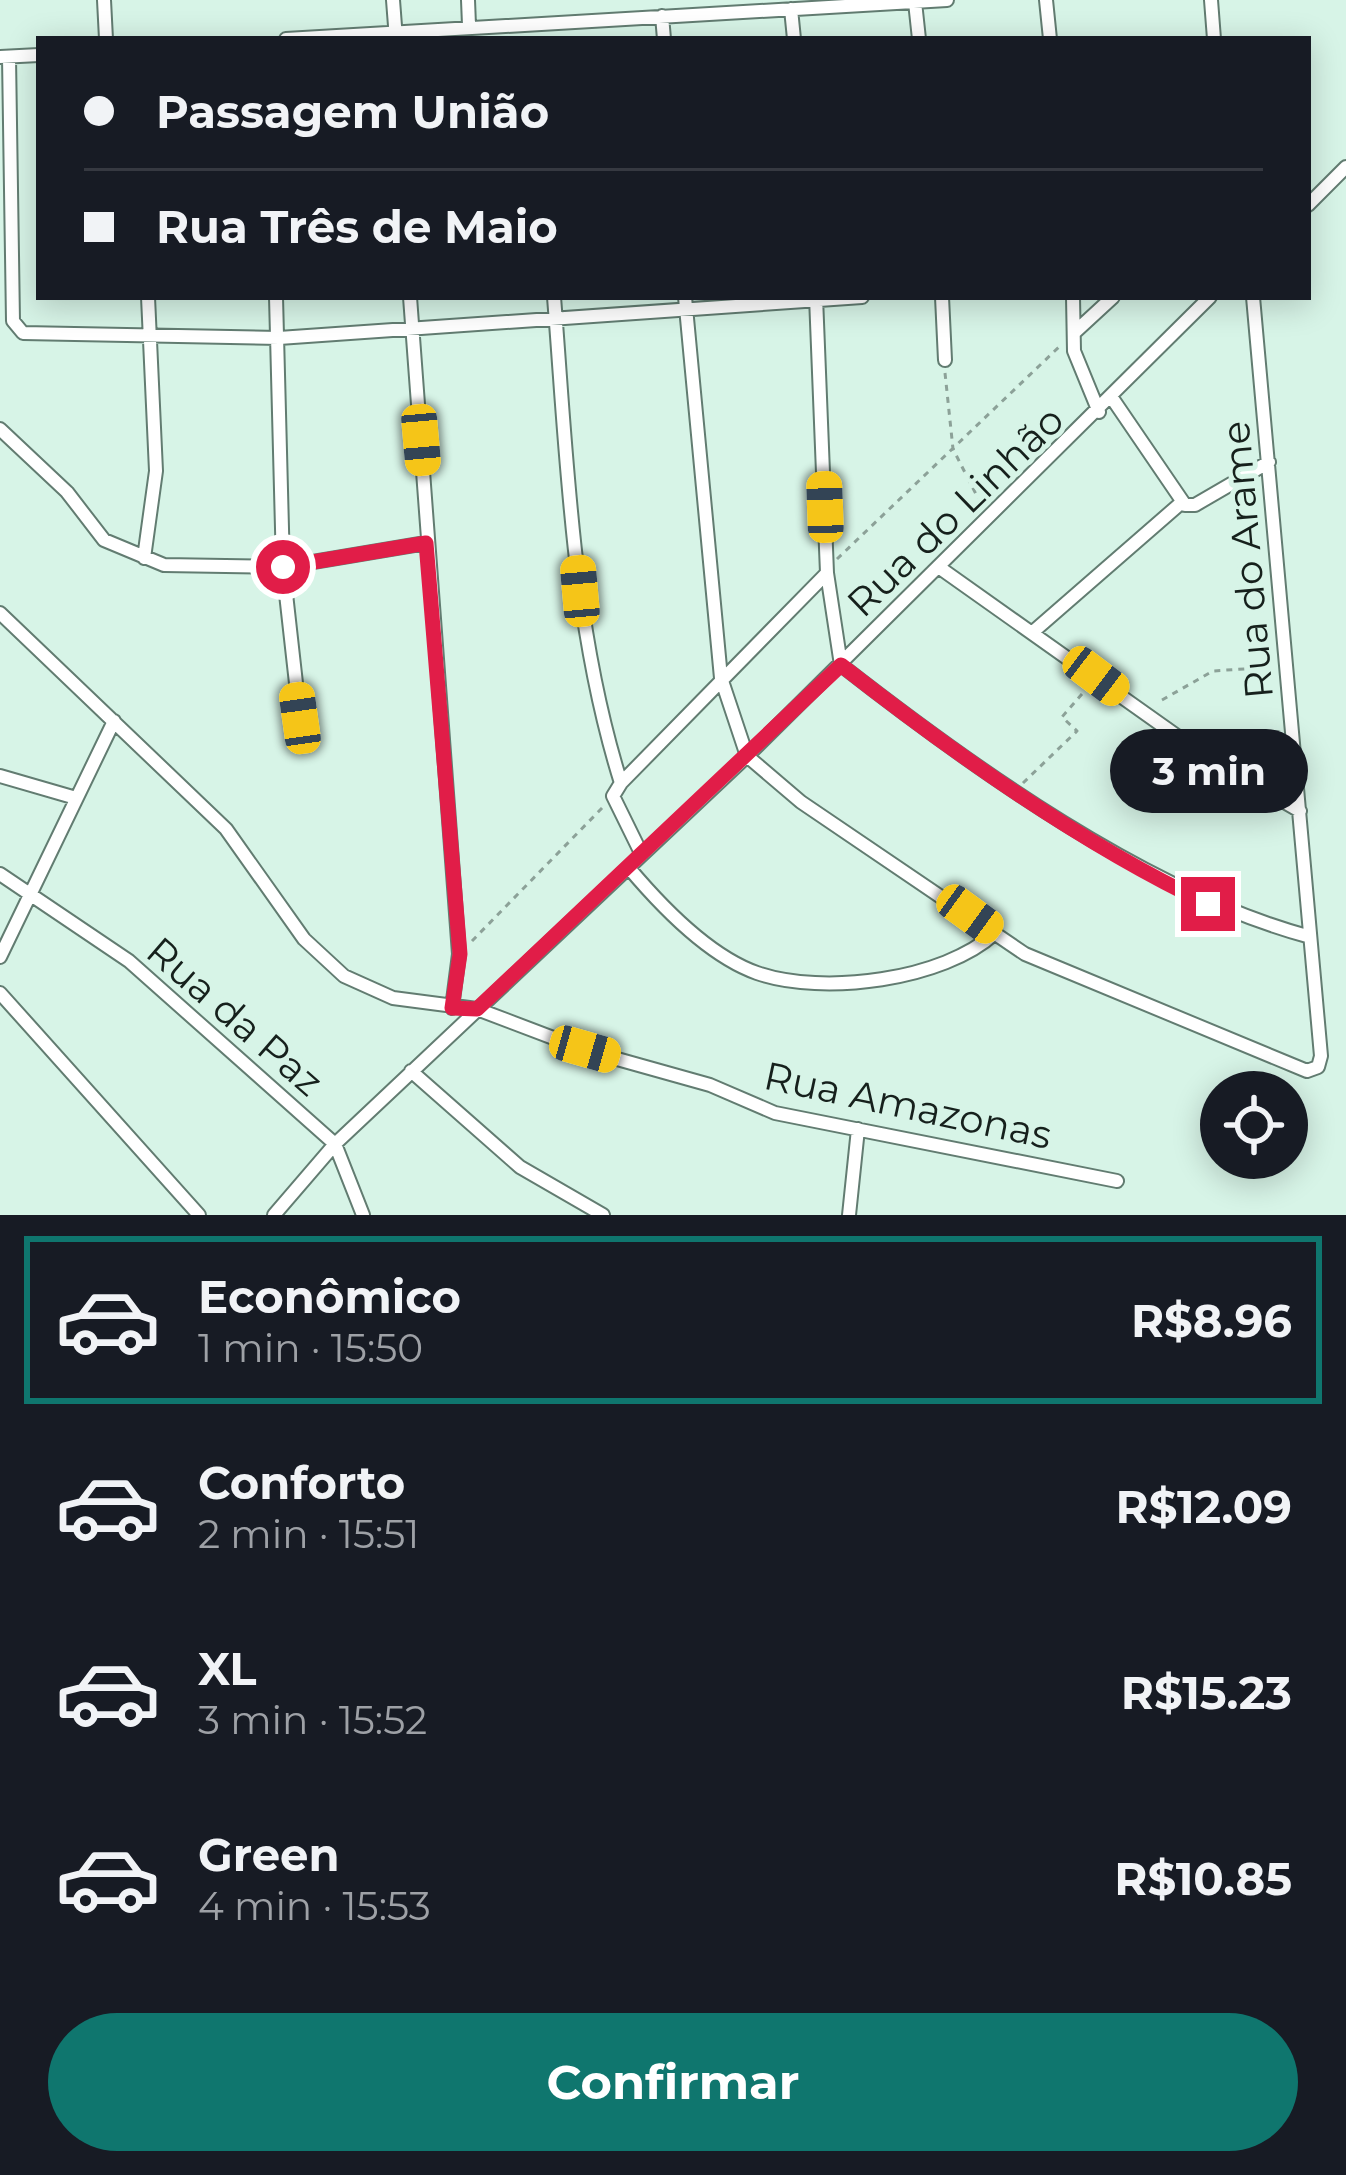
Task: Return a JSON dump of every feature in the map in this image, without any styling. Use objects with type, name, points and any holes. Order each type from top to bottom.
[{"type":"street","points":[[104,0],[106,36]]},
{"type":"street","points":[[393,0],[396,34]]},
{"type":"street","points":[[467,0],[469,25]]},
{"type":"street","points":[[352,36],[662,16],[757,5],[791,9],[947,0]]},
{"type":"street","points":[[1046,0],[1050,36]]},
{"type":"street","points":[[1211,0],[1214,36]]},
{"type":"street","points":[[915,2],[919,36]]},
{"type":"street","points":[[791,9],[794,36]]},
{"type":"street","points":[[662,16],[664,36]]},
{"type":"street","points":[[534,22],[535,36]]},
{"type":"street","points":[[36,55],[4,57],[13,321],[31,335],[279,338],[764,300]]},
{"type":"street","points":[[1311,202],[1346,167]]},
{"type":"street","points":[[144,558],[156,471],[148,300]]},
{"type":"street","points":[[276,300],[283,567],[300,718]]},
{"type":"street","points":[[410,300],[460,954],[452,1008]]},
{"type":"street","points":[[554,300],[580,591],[594,679],[617,790],[643,855]]},
{"type":"street","points":[[816,300],[827,573],[841,665],[1017,788],[1170,886],[1242,918],[1307,936]]},
{"type":"street","points":[[942,300],[945,360]]},
{"type":"street","points":[[1073,300],[1078,367],[1099,412]]},
{"type":"street","points":[[1075,332],[1110,300]]},
{"type":"street","name":"Rua do Linhão","points":[[274,1215],[335,1144],[747,756],[1207,300]]},
{"type":"street","name":"Rua do Arame","points":[[995,933],[1066,975],[1209,1027],[1283,1064],[1307,1071],[1320,1063],[1253,300]]},
{"type":"street","points":[[629,868],[715,947],[769,976],[823,980],[926,973],[956,962],[995,933],[801,802],[747,756],[722,678],[686,303]]},
{"type":"street","points":[[1112,398],[1181,503],[1195,505],[1269,462]]},
{"type":"street","points":[[0,429],[67,492],[98,535],[144,558],[200,569],[283,567],[426,543]]},
{"type":"street","points":[[1034,631],[1181,503]]},
{"type":"street","points":[[940,568],[1242,780],[1300,811]]},
{"type":"street","name":"Rua do Linhão","points":[[617,790],[827,573]]},
{"type":"street","points":[[0,635],[4,617]]},
{"type":"street","name":"Rua Amazonas","points":[[4,617],[226,829],[325,961],[393,998],[477,1009],[585,1049],[710,1084],[762,1109],[1117,1181]]},
{"type":"street","points":[[0,957],[115,721]]},
{"type":"street","points":[[0,776],[76,798]]},
{"type":"street","name":"Rua da Paz","points":[[0,874],[187,1008],[335,1144],[363,1215]]},
{"type":"street","points":[[0,993],[199,1215]]},
{"type":"street","points":[[411,1071],[520,1167],[603,1215]]},
{"type":"street","points":[[849,1215],[858,1129]]},
{"type":"path","name":"Rua do Linhão","points":[[827,573],[1075,332]]},
{"type":"path","points":[[945,360],[953,449],[988,520]]},
{"type":"path","points":[[1162,700],[1213,670],[1276,666]]},
{"type":"path","points":[[1017,788],[1077,731],[1062,717],[1096,676]]},
{"type":"path","points":[[460,954],[617,790]]},
{"type":"route","points":[[283,567],[426,543],[460,954],[452,1008],[477,1009],[841,665],[901,712],[1075,826],[1170,886],[1208,904]]}]
